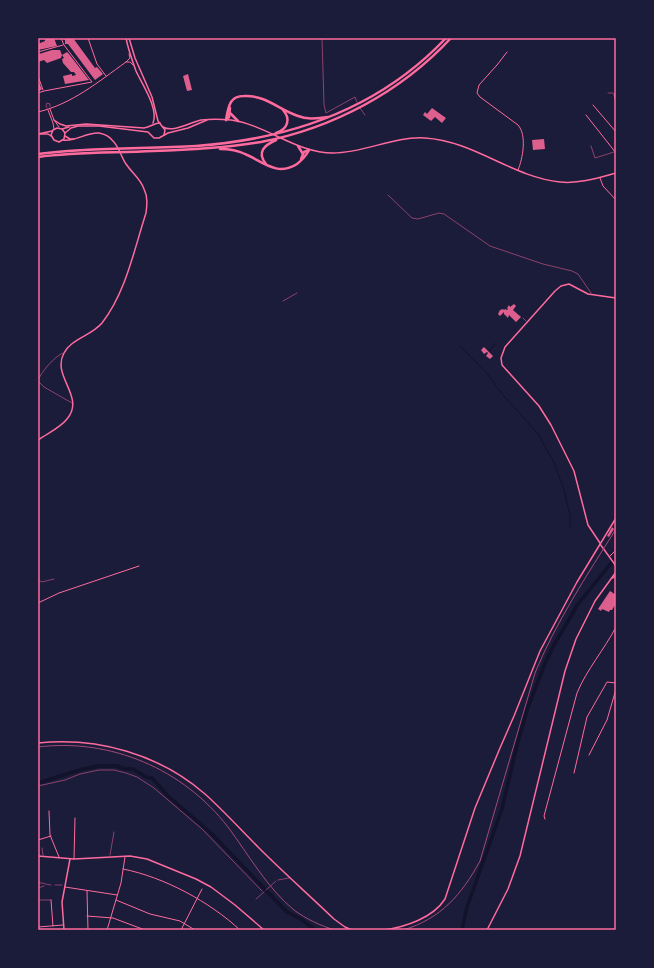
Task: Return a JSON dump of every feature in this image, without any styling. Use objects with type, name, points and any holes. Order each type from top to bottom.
[{"type":"highway","points":[[38,154],[113,148],[195,146],[266,137],[302,128],[335,116],[370,98],[422,61],[446,38]]},
{"type":"highway","points":[[38,157],[213,148],[261,142],[304,131],[331,121],[370,102],[413,73],[451,38]]},
{"type":"highway","points":[[226,120],[232,101],[236,98],[247,96],[264,99],[297,116],[321,118],[335,116]]},
{"type":"highway","points":[[226,120],[229,118],[230,106]]},
{"type":"highway","points":[[266,137],[279,132],[287,125],[288,117],[281,108]]},
{"type":"highway","points":[[230,114],[238,121]]},
{"type":"highway","points":[[268,166],[262,158],[263,150],[268,144],[282,137]]},
{"type":"highway","points":[[298,146],[303,156]]},
{"type":"highway","points":[[213,148],[241,152],[275,169],[286,169],[305,157],[309,150]]},
{"type":"highway","points":[[298,162],[303,156],[304,152],[309,150]]},
{"type":"street","points":[[38,93],[92,82],[64,45],[61,38]]},
{"type":"street","points":[[88,38],[97,64],[106,77]]},
{"type":"street","points":[[38,112],[82,94],[126,62],[130,57],[127,38]]},
{"type":"street","points":[[127,38],[152,97],[160,123],[165,130],[164,135]]},
{"type":"street","points":[[38,52],[64,45]]},
{"type":"street","points":[[128,49],[151,104],[154,119],[150,132],[152,136],[156,138],[209,120]]},
{"type":"street","points":[[507,52],[479,85],[477,93],[480,97],[518,124],[522,129],[523,153],[518,170]]},
{"type":"street","points":[[126,62],[130,62],[136,71]]},
{"type":"street","points":[[38,75],[44,91]]},
{"type":"street","points":[[614,94],[616,102]]},
{"type":"street","points":[[593,105],[616,132]]},
{"type":"street","points":[[50,108],[58,128]]},
{"type":"street","points":[[48,109],[53,123],[51,136]]},
{"type":"street","points":[[586,116],[616,152]]},
{"type":"street","points":[[54,120],[62,125],[86,124],[144,128],[160,123]]},
{"type":"street","points":[[163,127],[166,129],[174,128],[198,121],[209,120],[238,121],[309,150],[332,153],[356,151],[402,139],[430,138],[457,144],[518,170],[537,177],[559,182],[582,181],[600,178],[616,173]]},
{"type":"street","points":[[38,134],[74,125]]},
{"type":"street","points":[[63,140],[65,134],[71,128],[81,126],[111,127],[150,132]]},
{"type":"street","points":[[62,129],[65,134],[72,139],[78,139]]},
{"type":"street","points":[[38,134],[48,134],[56,142],[78,139],[95,133],[106,136],[112,140],[126,164],[144,187],[147,204],[146,213],[126,275],[113,306],[96,330],[72,344],[64,352],[61,370],[72,396],[72,410],[67,419],[38,440]]},
{"type":"street","points":[[600,178],[603,186],[616,200]]},
{"type":"street","points":[[616,298],[591,295],[572,285],[564,285],[555,291],[505,347],[501,358],[505,368],[539,406],[551,425],[574,471],[588,525],[616,566]]},
{"type":"street","points":[[384,930],[403,926],[420,919],[437,908],[443,902],[448,892],[466,834],[540,651],[577,582],[616,518]]},
{"type":"street","points":[[610,557],[616,550]]},
{"type":"street","points":[[38,603],[59,593],[139,566]]},
{"type":"street","points":[[487,930],[508,889],[520,856],[566,671],[576,638],[595,601],[616,572]]},
{"type":"street","points":[[612,578],[616,576]]},
{"type":"street","points":[[545,819],[544,816],[577,693],[584,678],[602,652],[616,627]]},
{"type":"street","points":[[574,774],[588,716],[607,682],[609,681],[616,683]]},
{"type":"street","points":[[589,755],[607,720],[616,689]]},
{"type":"street","points":[[38,743],[60,741],[119,748],[144,757],[184,778],[211,799],[336,921],[352,930]]},
{"type":"street","points":[[49,811],[51,836],[59,858]]},
{"type":"street","points":[[74,859],[75,818]]},
{"type":"street","points":[[38,840],[51,836]]},
{"type":"street","points":[[38,856],[70,859],[125,856],[147,859],[200,881],[223,895],[264,930]]},
{"type":"street","points":[[107,930],[117,896],[125,856]]},
{"type":"street","points":[[64,930],[62,908],[70,859]]},
{"type":"street","points":[[123,869],[162,881],[197,899],[212,908],[239,930]]},
{"type":"street","points":[[65,886],[117,896]]},
{"type":"street","points":[[181,930],[202,889]]},
{"type":"street","points":[[87,891],[88,930]]},
{"type":"street","points":[[51,930],[52,900]]},
{"type":"street","points":[[116,900],[150,914],[185,923],[196,930]]},
{"type":"street","points":[[87,916],[111,917],[145,930]]},
{"type":"street","points":[[38,927],[63,925]]},
{"type":"lane","points":[[322,38],[324,105],[326,113],[355,97],[363,114],[365,115]]},
{"type":"lane","points":[[608,93],[614,94]]},
{"type":"lane","points":[[48,109],[46,106],[47,103],[50,104],[50,108]]},
{"type":"lane","points":[[592,146],[595,158],[616,152]]},
{"type":"lane","points":[[388,195],[412,218],[418,219],[439,213],[444,214],[490,246],[543,264],[572,271],[581,276],[591,292],[591,295]]},
{"type":"lane","points":[[523,318],[527,322]]},
{"type":"lane","points":[[64,352],[58,355],[50,363],[38,381],[44,387],[73,404]]},
{"type":"lane","points":[[38,580],[42,582],[54,579]]},
{"type":"lane","points":[[110,857],[114,832]]},
{"type":"lane","points":[[42,848],[43,856]]},
{"type":"lane","points":[[278,880],[291,878]]},
{"type":"lane","points":[[38,883],[44,882],[51,885]]},
{"type":"lane","points":[[256,899],[264,892]]},
{"type":"lane","points":[[38,900],[52,900]]},
{"type":"path","points":[[283,301],[297,293]]},
{"type":"path","points":[[38,786],[99,770],[114,770],[137,777],[154,788],[202,828],[262,891],[259,894]]},
{"type":"path","points":[[264,892],[278,880]]},
{"type":"path","points":[[38,888],[48,885]]},
{"type":"path","points":[[55,885],[65,886]]},
{"type":"building","points":[[49,38],[54,38],[57,46],[38,50],[38,44]]},
{"type":"building","points":[[63,38],[73,38],[95,68],[97,67],[103,74],[95,80],[68,44],[65,44],[65,40]]},
{"type":"building","points":[[52,50],[60,50],[62,55],[61,58],[47,63],[44,60],[38,62],[39,54]]},
{"type":"building","points":[[67,52],[89,80],[65,84],[63,76],[72,74],[72,76],[76,75],[63,63],[62,59],[64,58],[62,55]]},
{"type":"building","points":[[188,74],[192,90],[187,91],[183,76]]},
{"type":"building","points":[[38,81],[42,89],[38,92]]},
{"type":"building","points":[[432,108],[446,118],[442,123],[435,117],[431,121],[423,115],[425,112],[427,114]]},
{"type":"building","points":[[544,139],[545,149],[533,150],[532,140]]},
{"type":"building","points":[[514,304],[516,306],[513,310],[521,317],[516,322],[509,315],[508,318],[504,312],[500,316],[498,314],[500,310],[507,310],[509,305],[510,307]]},
{"type":"building","points":[[484,347],[493,356],[490,359],[486,356],[488,353],[487,352],[484,354],[481,350]]},
{"type":"building","points":[[612,527],[614,529],[609,537],[607,536]]},
{"type":"building","points":[[610,591],[616,595],[616,603],[609,612],[602,609],[601,611],[598,609]]},
{"type":"waterway","points":[[488,352],[496,343]]},
{"type":"waterway","points":[[459,345],[486,372],[503,395],[538,434],[554,462],[564,490],[570,515],[570,528]]},
{"type":"waterway","points":[[462,930],[467,907],[502,809],[517,745],[528,707],[546,661],[578,604],[616,557]]},
{"type":"waterway","points":[[38,783],[83,769],[98,766],[117,766],[125,769],[133,769],[146,777],[152,778],[168,796],[211,833],[287,912],[301,919],[315,930]]},
{"type":"railway","points":[[403,930],[429,919],[449,904],[466,884],[480,861],[535,673],[562,617],[616,529]]},
{"type":"railway","points":[[38,747],[65,745],[118,753],[144,762],[167,774],[190,789],[210,807],[228,827],[267,882],[285,902],[294,910],[309,919],[335,930]]}]
